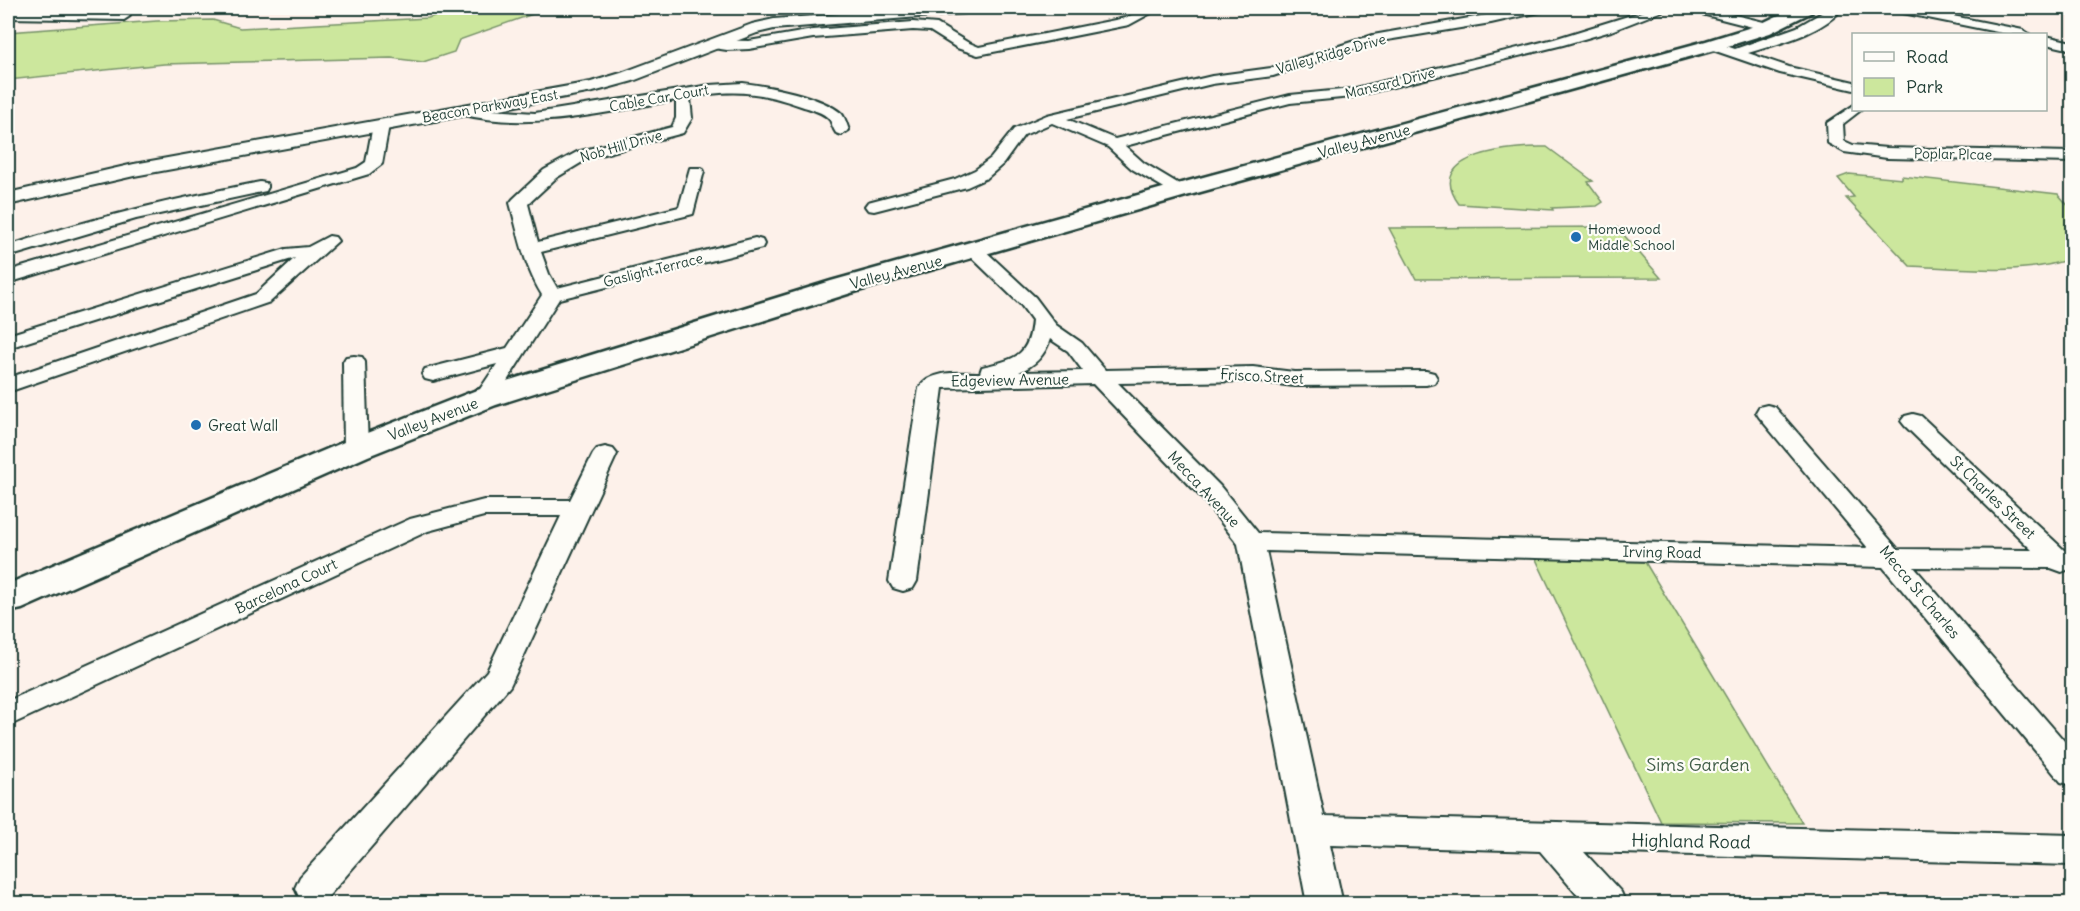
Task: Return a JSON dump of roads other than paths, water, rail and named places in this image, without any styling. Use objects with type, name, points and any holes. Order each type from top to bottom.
[{"type":"main road","name":"Valley Avenue","points":[[8,599],[356,449],[485,398],[841,287],[974,251],[1178,191],[1712,45],[1768,27],[1806,8]]},
{"type":"street","name":"Beacon Parkway East","points":[[8,200],[134,170],[593,87],[627,77],[753,29],[774,24],[967,8]]},
{"type":"street","points":[[712,44],[749,45],[813,34],[913,26],[933,27],[962,45],[978,51],[1129,21],[1145,13],[1143,8]]},
{"type":"street","name":"Valley Ridge Drive","points":[[874,206],[961,183],[981,174],[997,161],[1019,132],[1052,118],[1212,80],[1273,72],[1373,39],[1491,19],[1540,8]]},
{"type":"street","name":"Mansard Drive","points":[[1114,144],[1290,99],[1352,93],[1607,28],[1664,8]]},
{"type":"street","points":[[1694,8],[1768,27]]},
{"type":"street","points":[[1735,53],[1797,33],[1825,19],[1838,8]]},
{"type":"street","points":[[1898,8],[2019,33]]},
{"type":"street","points":[[8,14],[124,15]]},
{"type":"street","points":[[2047,40],[2073,46]]},
{"type":"street","points":[[1712,45],[1785,70],[1852,86]]},
{"type":"street","name":"Cable Car Court","points":[[465,111],[487,116],[535,118],[710,89],[743,87],[770,90],[822,108],[836,117],[841,130]]},
{"type":"street","name":"Nob Hill Drive","points":[[552,295],[538,274],[519,203],[550,174],[583,155],[678,130],[684,118],[683,95]]},
{"type":"street","name":"Poplar Plcae","points":[[1852,110],[1835,123],[1836,143],[1850,149],[1887,153],[2073,157]]},
{"type":"street","points":[[1052,118],[1114,144],[1138,166],[1178,191]]},
{"type":"street","points":[[8,277],[363,171],[374,164],[381,125]]},
{"type":"street","points":[[8,252],[45,238],[147,210],[275,184],[363,171]]},
{"type":"street","points":[[531,249],[687,210],[696,171]]},
{"type":"street","name":"Gaslight Terrace","points":[[552,295],[755,244]]},
{"type":"street","points":[[8,342],[321,246],[263,298],[8,385]]},
{"type":"street","name":"Mecca Avenue","points":[[974,251],[1028,302],[1049,329],[1075,347],[1090,366],[1211,492],[1251,542],[1325,903]]},
{"type":"street","points":[[485,398],[552,295]]},
{"type":"street","points":[[977,376],[1008,369],[1030,357],[1040,344],[1042,320]]},
{"type":"street","points":[[433,374],[516,352]]},
{"type":"street","points":[[354,362],[356,449]]},
{"type":"street","name":"Edgeview Avenue","points":[[903,581],[930,388],[935,383],[945,380],[977,376],[1079,379],[1090,366]]},
{"type":"street","name":"Frisco Street","points":[[1090,366],[1253,374],[1294,379],[1426,378]]},
{"type":"street","name":"Mecca St Charles","points":[[1767,412],[2073,772]]},
{"type":"street","name":"St Charles Street","points":[[1913,421],[2068,564]]},
{"type":"street","points":[[313,888],[499,678],[605,454]]},
{"type":"street","name":"Barcelona Court","points":[[8,714],[418,525],[484,508],[578,508]]},
{"type":"street","name":"Irving Road","points":[[1251,542],[2068,564]]},
{"type":"street","name":"Highland Road","points":[[1309,830],[2073,850]]},
{"type":"street","points":[[1549,837],[1608,903]]},
{"type":"place","name":"Homewood Middle School","points":[[1576,237]]},
{"type":"place","name":"Great Wall","points":[[196,425]]},
{"type":"park label","name":"Sims Garden","points":[[1698,764]]}]
